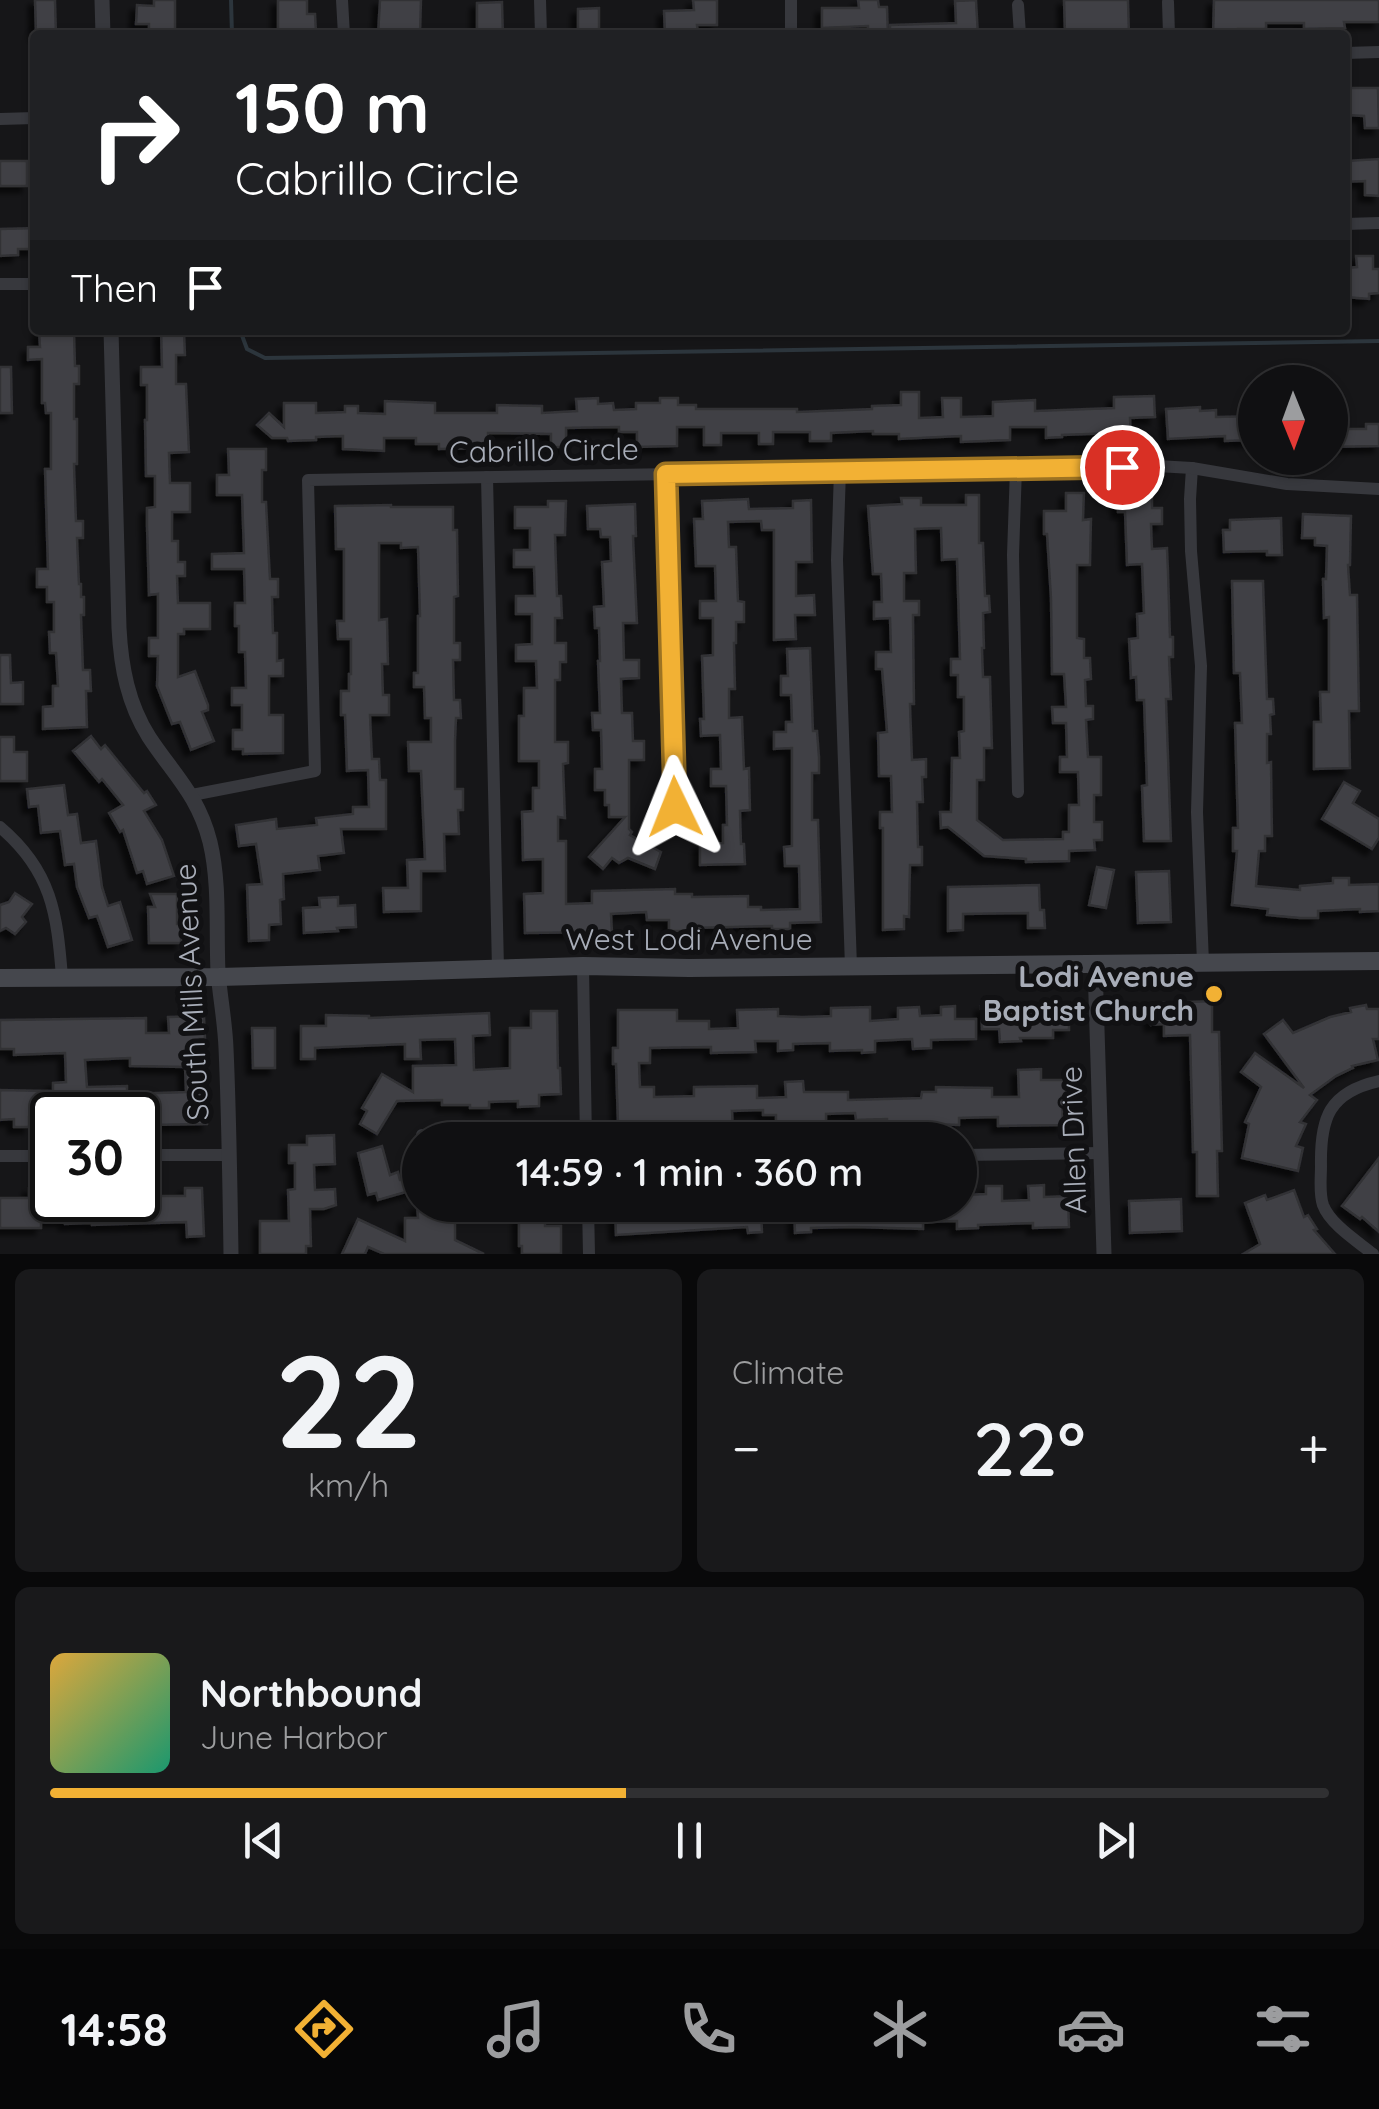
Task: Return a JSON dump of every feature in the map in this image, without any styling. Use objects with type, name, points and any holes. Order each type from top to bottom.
[{"type":"main road","name":"West Lodi Avenue","points":[[0,978],[218,977],[584,966],[851,967],[1379,960]]},
{"type":"street","points":[[102,0],[103,30]]},
{"type":"street","points":[[342,0],[344,30]]},
{"type":"street","points":[[540,0],[541,30]]},
{"type":"street","points":[[791,0],[791,30]]},
{"type":"street","points":[[1168,2],[1169,30]]},
{"type":"street","points":[[1018,6],[1020,30]]},
{"type":"street","points":[[1350,53],[1379,52]]},
{"type":"street","points":[[0,118],[30,118]]},
{"type":"street","points":[[1350,224],[1379,223]]},
{"type":"street","points":[[0,284],[30,284]]},
{"type":"street","name":"South Mills Avenue","points":[[111,335],[118,628],[124,676],[142,725],[192,795],[212,852],[218,977],[226,1044],[232,1254]]},
{"type":"street","points":[[1016,468],[1013,555],[1018,792]]},
{"type":"street","points":[[1192,468],[1191,551],[1201,666],[1197,812],[1203,963]]},
{"type":"street","name":"Cabrillo Circle","points":[[192,795],[315,771],[308,480],[1192,468],[1287,484],[1379,488]]},
{"type":"street","points":[[840,471],[837,560],[851,967]]},
{"type":"street","points":[[666,474],[675,807]]},
{"type":"street","points":[[486,477],[498,969]]},
{"type":"street","points":[[0,827],[34,863],[53,904],[62,977]]},
{"type":"street","name":"Allen Drive","points":[[1095,965],[1104,1254]]},
{"type":"street","points":[[584,966],[585,1122]]},
{"type":"street","points":[[1372,1254],[1334,1221],[1324,1207],[1320,1141],[1322,1126],[1338,1099],[1356,1087],[1379,1081]]},
{"type":"street","points":[[977,1155],[1102,1153]]},
{"type":"street","points":[[160,1155],[229,1154]]},
{"type":"street","points":[[0,1156],[30,1156]]},
{"type":"street","points":[[588,1222],[589,1254]]},
{"type":"building","points":[[35,0],[55,0],[56,30],[36,30]]},
{"type":"building","points":[[154,0],[175,0],[175,30],[149,30],[149,24],[136,24],[137,5],[154,6]]},
{"type":"building","points":[[278,0],[307,0],[307,14],[315,14],[316,30],[278,30]]},
{"type":"building","points":[[380,0],[421,0],[420,30],[378,30]]},
{"type":"building","points":[[693,0],[717,0],[717,25],[697,25],[698,30],[665,30],[664,11],[694,10]]},
{"type":"building","points":[[858,0],[878,0],[879,7],[887,7],[888,30],[868,30],[868,26],[822,28],[822,8],[859,8]]},
{"type":"building","points":[[976,0],[978,30],[890,30],[890,25],[956,23],[955,1]]},
{"type":"building","points":[[1064,0],[1128,0],[1129,30],[1065,30]]},
{"type":"building","points":[[1214,0],[1379,0],[1379,22],[1344,22],[1345,28],[1304,29],[1304,23],[1266,23],[1266,29],[1213,30]]},
{"type":"building","points":[[502,2],[503,30],[477,30],[477,3]]},
{"type":"building","points":[[599,8],[599,30],[578,30],[578,9]]},
{"type":"building","points":[[1350,88],[1378,88],[1379,128],[1365,128],[1364,116],[1350,115]]},
{"type":"building","points":[[1379,159],[1379,196],[1365,195],[1365,181],[1350,182],[1350,161]]},
{"type":"building","points":[[0,161],[27,161],[27,186],[0,186]]},
{"type":"building","points":[[30,228],[30,249],[18,249],[18,255],[0,256],[0,229]]},
{"type":"building","points":[[1356,256],[1373,256],[1373,269],[1379,269],[1379,293],[1369,294],[1369,299],[1350,297],[1350,268],[1357,267]]},
{"type":"building","points":[[39,335],[74,335],[75,366],[79,366],[79,384],[74,384],[74,464],[76,521],[83,521],[83,538],[77,538],[79,584],[84,597],[83,670],[90,670],[87,727],[43,729],[43,707],[53,706],[53,686],[58,686],[56,653],[50,653],[49,632],[54,632],[54,602],[47,602],[47,587],[37,587],[37,569],[48,569],[45,469],[51,469],[51,413],[46,413],[42,403],[42,359],[28,360],[28,347],[40,347]]},
{"type":"building","points":[[161,335],[184,335],[185,355],[176,355],[176,384],[186,384],[189,452],[169,453],[170,483],[190,483],[190,512],[172,512],[172,541],[178,541],[178,562],[185,562],[185,576],[177,576],[178,603],[210,603],[210,629],[184,629],[184,634],[178,634],[178,677],[195,671],[208,705],[208,710],[202,712],[214,741],[191,750],[180,722],[172,724],[157,686],[158,656],[149,656],[149,638],[158,638],[158,594],[149,595],[147,526],[147,508],[155,507],[155,476],[146,476],[147,385],[141,385],[141,367],[162,367]]},
{"type":"building","points":[[0,367],[11,367],[12,413],[0,413]]},
{"type":"building","points":[[901,392],[919,392],[919,418],[943,417],[942,398],[961,398],[961,417],[993,416],[993,402],[1035,400],[1035,411],[1114,408],[1114,397],[1154,396],[1155,417],[1130,418],[1131,438],[1115,438],[1115,433],[1046,438],[1046,427],[1010,427],[1010,440],[961,442],[961,436],[899,439],[899,434],[873,431],[831,433],[831,441],[810,441],[810,432],[773,432],[773,444],[759,444],[759,433],[721,433],[721,445],[704,445],[704,427],[677,427],[677,446],[637,447],[637,432],[619,432],[619,427],[566,428],[566,447],[551,447],[551,434],[488,433],[488,448],[439,449],[439,444],[416,444],[416,438],[384,438],[384,451],[343,449],[343,436],[288,441],[272,438],[257,425],[269,413],[284,427],[284,403],[316,403],[316,413],[345,412],[345,406],[358,406],[358,413],[385,414],[385,401],[435,403],[435,413],[497,413],[497,405],[542,406],[542,413],[577,411],[576,399],[598,398],[598,404],[613,403],[614,410],[636,409],[636,403],[660,403],[660,398],[678,398],[678,405],[696,405],[696,409],[797,412],[901,405]]},
{"type":"building","points":[[1200,407],[1200,411],[1216,410],[1216,417],[1238,416],[1238,441],[1225,441],[1225,436],[1168,439],[1166,409]]},
{"type":"building","points":[[1366,424],[1379,424],[1379,446],[1348,447],[1348,429],[1366,429]]},
{"type":"building","points":[[228,449],[266,449],[262,502],[266,502],[270,579],[278,579],[278,597],[272,597],[273,633],[277,633],[277,661],[283,660],[283,676],[269,676],[269,715],[283,715],[283,753],[243,754],[243,749],[233,749],[233,730],[242,730],[242,705],[232,705],[232,688],[246,688],[245,652],[239,652],[239,626],[235,626],[235,603],[245,603],[244,569],[212,569],[212,554],[244,553],[242,495],[217,495],[217,475],[229,475]]},
{"type":"building","points":[[1118,492],[1152,492],[1152,508],[1162,508],[1162,524],[1151,524],[1152,549],[1167,548],[1173,637],[1173,657],[1169,657],[1171,699],[1166,699],[1171,841],[1144,841],[1144,700],[1137,700],[1136,677],[1131,678],[1129,639],[1138,638],[1137,614],[1144,613],[1142,564],[1127,565],[1125,512],[1118,512]]},
{"type":"building","points":[[1066,493],[1084,493],[1083,520],[1091,519],[1090,565],[1077,565],[1077,638],[1084,639],[1084,658],[1090,658],[1091,679],[1085,680],[1086,706],[1093,706],[1093,719],[1086,720],[1088,757],[1101,757],[1101,795],[1094,795],[1094,822],[1102,822],[1102,840],[1094,840],[1095,850],[1069,851],[1069,861],[1026,862],[984,856],[948,827],[941,828],[940,812],[951,812],[952,758],[960,758],[959,732],[964,731],[964,697],[958,697],[958,675],[951,675],[951,659],[960,659],[957,559],[942,560],[941,528],[915,529],[916,573],[904,573],[904,601],[919,601],[919,615],[913,615],[914,704],[910,704],[912,760],[926,759],[923,802],[917,802],[922,865],[910,865],[909,917],[904,916],[904,929],[883,930],[880,812],[892,812],[891,776],[879,776],[878,733],[887,732],[882,669],[876,669],[876,652],[891,652],[890,618],[874,619],[874,602],[882,602],[881,574],[873,574],[868,506],[902,504],[901,498],[921,498],[921,505],[966,505],[966,495],[979,495],[979,543],[983,543],[985,596],[989,596],[990,612],[983,613],[983,677],[990,677],[992,748],[984,748],[984,780],[977,780],[977,820],[1003,840],[1063,839],[1063,832],[1069,832],[1069,805],[1079,805],[1078,772],[1060,772],[1060,757],[1067,757],[1066,723],[1053,723],[1052,707],[1066,707],[1064,674],[1052,674],[1044,511],[1066,511]]},
{"type":"building","points":[[748,499],[749,509],[793,508],[793,501],[811,500],[812,562],[796,562],[796,596],[814,595],[815,615],[795,615],[796,639],[774,640],[774,530],[762,530],[761,521],[728,522],[729,547],[736,547],[738,601],[744,602],[744,622],[736,622],[735,689],[729,689],[729,718],[742,717],[750,810],[740,811],[745,864],[700,865],[700,844],[723,843],[723,825],[727,825],[726,786],[711,786],[711,769],[721,769],[720,735],[701,736],[702,656],[713,655],[713,618],[700,618],[700,601],[716,601],[715,566],[696,566],[694,519],[703,519],[702,501]]},
{"type":"building","points":[[548,501],[566,501],[565,535],[555,535],[557,596],[561,596],[562,618],[555,618],[555,643],[566,643],[566,662],[560,662],[560,680],[555,680],[555,742],[568,742],[568,763],[563,764],[565,818],[558,817],[558,841],[566,841],[566,904],[592,903],[592,891],[675,889],[675,894],[692,897],[748,896],[748,907],[761,910],[800,909],[799,866],[785,866],[784,847],[792,846],[792,748],[774,749],[774,732],[786,732],[786,722],[792,722],[791,695],[781,695],[781,676],[788,676],[787,649],[810,648],[813,731],[817,731],[819,757],[819,773],[812,773],[812,820],[818,820],[821,922],[790,923],[790,929],[772,926],[669,931],[669,920],[647,920],[646,912],[611,914],[612,932],[525,933],[524,894],[543,893],[543,859],[523,860],[522,812],[533,811],[533,788],[539,788],[539,761],[519,761],[519,716],[524,716],[524,688],[537,688],[536,661],[516,661],[516,645],[532,644],[532,614],[516,614],[516,596],[535,596],[534,567],[514,567],[514,550],[530,550],[530,528],[515,528],[515,507],[548,507]]},
{"type":"building","points":[[635,504],[637,623],[623,623],[624,660],[639,660],[639,678],[621,679],[622,713],[632,713],[633,741],[644,741],[644,760],[629,760],[629,829],[630,835],[661,852],[655,869],[628,858],[619,863],[612,858],[603,869],[589,857],[625,817],[609,817],[605,790],[595,790],[595,769],[602,769],[601,730],[593,730],[592,713],[600,713],[599,628],[595,628],[594,607],[604,606],[602,562],[611,561],[610,537],[601,537],[600,529],[588,529],[587,506]]},
{"type":"building","points":[[335,506],[453,507],[458,596],[454,597],[454,643],[460,643],[460,660],[453,660],[454,700],[460,700],[461,718],[456,718],[455,789],[463,789],[463,810],[458,810],[459,834],[444,834],[445,871],[421,871],[421,911],[384,912],[383,888],[408,888],[407,860],[425,859],[421,771],[409,771],[408,742],[431,742],[431,718],[425,718],[424,687],[414,687],[420,616],[418,547],[379,543],[379,620],[387,619],[388,664],[382,664],[383,695],[389,695],[389,715],[370,715],[372,759],[379,759],[380,780],[386,780],[386,829],[341,829],[344,853],[318,856],[320,870],[283,874],[281,924],[269,925],[269,940],[249,941],[247,885],[262,884],[256,844],[239,846],[236,825],[276,819],[277,829],[317,825],[316,818],[353,814],[353,807],[369,807],[368,770],[347,771],[341,691],[349,691],[351,639],[338,639],[337,621],[344,621],[344,549],[336,549]]},
{"type":"building","points":[[1303,514],[1351,516],[1348,565],[1350,595],[1357,595],[1359,711],[1349,711],[1350,768],[1314,769],[1314,722],[1321,722],[1320,692],[1329,692],[1329,617],[1324,618],[1323,579],[1327,546],[1315,545],[1315,538],[1302,538]]},
{"type":"building","points":[[1281,518],[1282,555],[1267,555],[1267,551],[1224,552],[1223,530],[1230,530],[1230,520]]},
{"type":"building","points":[[1232,581],[1263,581],[1267,699],[1273,699],[1271,734],[1267,734],[1272,836],[1265,836],[1265,851],[1259,851],[1256,886],[1300,890],[1300,886],[1333,883],[1333,878],[1349,878],[1349,885],[1379,884],[1379,911],[1318,911],[1318,918],[1300,918],[1267,915],[1268,909],[1232,905],[1237,851],[1233,851],[1233,828],[1238,828],[1235,723],[1242,723],[1240,673],[1234,673]]},
{"type":"building","points":[[0,655],[10,655],[11,683],[23,682],[23,704],[0,704]]},
{"type":"building","points":[[91,736],[101,749],[105,745],[156,805],[144,811],[162,840],[174,876],[147,884],[143,871],[137,873],[123,830],[120,832],[109,813],[123,805],[73,751]]},
{"type":"building","points":[[0,737],[14,737],[14,752],[27,752],[27,781],[0,781]]},
{"type":"building","points":[[1344,782],[1360,791],[1353,803],[1379,819],[1379,838],[1372,849],[1322,819]]},
{"type":"building","points":[[64,785],[68,815],[77,814],[81,843],[96,841],[108,906],[120,902],[132,940],[108,947],[97,916],[89,918],[77,887],[74,864],[65,865],[60,831],[41,833],[38,806],[29,807],[27,789]]},
{"type":"building","points":[[1097,867],[1114,870],[1106,908],[1089,905]]},
{"type":"building","points":[[1169,871],[1171,922],[1138,923],[1136,872]]},
{"type":"building","points":[[1039,885],[1045,928],[1028,928],[1028,913],[963,914],[963,930],[948,931],[948,887]]},
{"type":"building","points":[[15,893],[32,904],[22,917],[26,922],[15,934],[6,928],[0,931],[0,905],[9,902]]},
{"type":"building","points":[[150,894],[177,894],[181,943],[149,943],[148,907],[155,907]]},
{"type":"building","points":[[338,897],[338,906],[355,905],[356,927],[304,933],[303,908],[320,907],[319,898]]},
{"type":"building","points":[[1212,1001],[1212,1032],[1219,1032],[1222,1151],[1217,1151],[1218,1196],[1197,1196],[1190,1035],[1164,1036],[1164,1024],[1151,1025],[1150,1012],[1162,1011],[1162,1003]]},
{"type":"building","points":[[998,1005],[998,1009],[1050,1005],[1050,1011],[1069,1011],[1069,1030],[1053,1030],[1053,1038],[1000,1042],[999,1029],[982,1029],[981,1006]]},
{"type":"building","points":[[1366,1005],[1367,1009],[1379,1009],[1379,1039],[1373,1039],[1378,1060],[1352,1066],[1310,1095],[1317,1100],[1300,1122],[1306,1124],[1296,1146],[1303,1148],[1298,1171],[1242,1158],[1249,1124],[1245,1122],[1261,1087],[1241,1072],[1255,1053],[1304,1088],[1264,1034],[1283,1020],[1293,1033]]},
{"type":"building","points":[[955,1006],[955,1019],[976,1019],[976,1039],[931,1040],[931,1048],[913,1049],[912,1039],[875,1041],[875,1052],[862,1053],[830,1051],[830,1043],[793,1044],[793,1050],[778,1051],[778,1041],[755,1041],[756,1052],[711,1053],[711,1047],[650,1048],[650,1063],[639,1063],[640,1087],[654,1087],[654,1097],[694,1096],[694,1087],[757,1086],[757,1098],[786,1097],[785,1082],[803,1081],[804,1092],[848,1092],[848,1100],[921,1098],[922,1092],[936,1092],[936,1087],[992,1088],[992,1097],[1019,1097],[1018,1070],[1041,1069],[1041,1080],[1066,1080],[1063,1125],[998,1126],[998,1117],[959,1118],[959,1122],[887,1122],[856,1120],[855,1113],[826,1114],[826,1122],[776,1122],[776,1115],[763,1115],[763,1110],[732,1111],[733,1122],[618,1122],[613,1048],[618,1048],[618,1010],[677,1010],[677,1021],[709,1021],[709,1029],[738,1028],[737,1010],[778,1009],[778,1016],[802,1017],[831,1016],[831,1008],[870,1007],[870,1021],[898,1019],[898,1008],[919,1007],[920,1016],[941,1015],[941,1007]]},
{"type":"building","points":[[531,1011],[557,1011],[561,1094],[539,1095],[539,1106],[518,1107],[518,1101],[489,1102],[489,1108],[470,1108],[442,1105],[442,1100],[397,1101],[377,1134],[360,1124],[367,1111],[362,1108],[382,1074],[413,1092],[413,1066],[456,1065],[455,1039],[420,1040],[421,1059],[405,1059],[405,1044],[315,1048],[315,1059],[301,1059],[301,1026],[326,1026],[326,1015],[369,1018],[489,1013],[490,1035],[473,1036],[474,1070],[510,1068],[510,1028],[531,1028]]},
{"type":"building","points":[[204,1016],[205,1039],[200,1039],[207,1124],[160,1125],[160,1093],[186,1092],[185,1067],[130,1066],[130,1058],[85,1060],[87,1087],[127,1086],[127,1092],[30,1092],[29,1127],[14,1127],[14,1119],[0,1120],[0,1090],[53,1091],[53,1083],[66,1082],[65,1053],[14,1055],[14,1049],[0,1049],[0,1020],[146,1018],[146,1033],[169,1033],[168,1017]]},
{"type":"building","points":[[252,1028],[275,1028],[275,1068],[253,1068]]},
{"type":"building","points":[[334,1135],[335,1164],[314,1165],[315,1190],[335,1189],[336,1205],[310,1209],[311,1246],[306,1246],[306,1254],[260,1254],[260,1221],[289,1221],[288,1190],[295,1189],[295,1163],[289,1163],[289,1145],[307,1145],[307,1136]]},
{"type":"building","points":[[382,1146],[390,1175],[398,1172],[402,1180],[402,1193],[378,1200],[376,1193],[368,1195],[358,1153]]},
{"type":"building","points":[[1379,1158],[1379,1232],[1342,1206]]},
{"type":"building","points":[[1044,1185],[1044,1197],[1068,1196],[1069,1227],[1033,1228],[1033,1223],[957,1229],[957,1222],[977,1222],[977,1194],[986,1194],[986,1186],[1002,1186],[1002,1201],[1029,1200],[1028,1186]]},
{"type":"building","points":[[30,1188],[30,1222],[41,1222],[41,1228],[0,1228],[0,1198],[29,1198]]},
{"type":"building","points":[[185,1188],[202,1188],[204,1236],[187,1237],[186,1222],[65,1224],[160,1222],[160,1196],[185,1196]]},
{"type":"building","points":[[1294,1190],[1304,1217],[1308,1215],[1317,1229],[1314,1230],[1335,1254],[1243,1254],[1260,1244],[1245,1203]]},
{"type":"building","points":[[1181,1199],[1182,1231],[1130,1233],[1129,1201]]},
{"type":"building","points":[[358,1219],[405,1241],[405,1222],[455,1222],[455,1240],[484,1254],[384,1254],[368,1247],[365,1254],[342,1254]]},
{"type":"building","points":[[519,1222],[561,1226],[561,1254],[522,1254]]},
{"type":"building","points":[[615,1222],[762,1222],[762,1232],[748,1233],[747,1227],[616,1235]]},
{"type":"building","points":[[795,1222],[923,1222],[923,1229],[811,1228],[811,1232],[795,1233]]},
{"type":"waterway","points":[[231,0],[232,30]]},
{"type":"waterway","points":[[242,335],[247,349],[265,358],[1379,341]]},
{"type":"place","name":"Lodi Avenue Baptist Church","points":[[1214,994]]},
{"type":"route","points":[[675,807],[666,474],[1122,467]]}]
